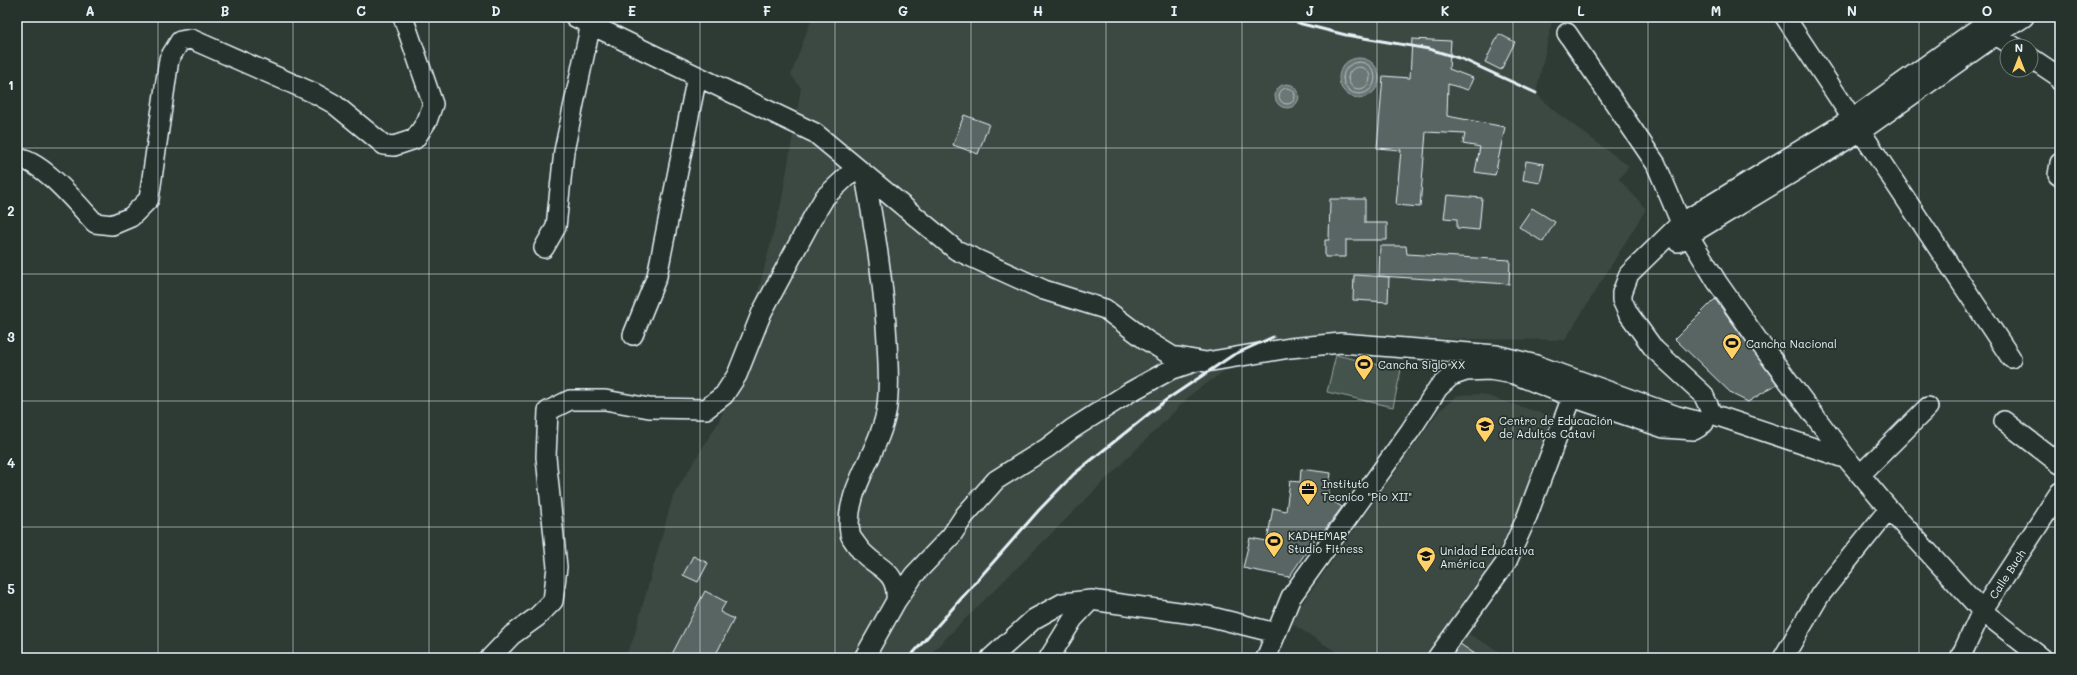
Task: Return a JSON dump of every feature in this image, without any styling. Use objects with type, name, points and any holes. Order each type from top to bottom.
[{"type":"street","points":[[17,158],[23,159],[44,172],[95,223],[112,225],[131,216],[149,199],[169,59],[180,41],[190,39],[316,94],[334,104],[375,140],[384,145],[394,146],[415,139],[427,121],[433,104],[404,17]]},
{"type":"street","points":[[1784,17],[1857,124],[2011,358]]},
{"type":"street","points":[[1708,418],[1703,394],[1654,349],[1624,307],[1622,293],[1626,280],[1643,260],[1685,230],[1857,124],[1991,23],[2024,17]]},
{"type":"street","points":[[544,248],[556,227],[564,151],[583,20],[815,133],[860,172],[956,250],[1044,290],[1105,309],[1146,340],[1172,356],[1200,360],[1227,359],[1290,348],[1341,343],[1496,355],[1536,365],[1676,416],[1708,418],[1847,459]]},
{"type":"street","points":[[1991,23],[2005,38]]},
{"type":"street","points":[[1567,33],[1656,164],[1685,230],[1717,282],[1762,346],[1847,459],[1889,509],[1982,611],[2042,658]]},
{"type":"street","points":[[2039,63],[2058,76],[2060,81]]},
{"type":"street","points":[[633,335],[657,276],[697,76]]},
{"type":"street","points":[[860,172],[880,262],[888,373],[886,414],[875,451],[856,489],[850,515],[850,535],[862,554],[884,569],[894,580],[897,589],[896,601]]},
{"type":"street","points":[[490,658],[512,635],[537,617],[553,601],[557,567],[546,457],[548,411],[570,400],[605,400],[649,408],[706,409],[724,395],[737,375],[762,312],[825,197],[860,172]]},
{"type":"street","points":[[864,658],[896,601],[914,575],[951,536],[965,515],[996,480],[1047,448],[1072,429],[1130,392],[1170,370],[1200,360]]},
{"type":"street","points":[[1266,658],[1291,597],[1410,431],[1438,388],[1451,376],[1466,371],[1489,370],[1514,374],[1572,397],[1664,428],[1694,430],[1708,418]]},
{"type":"street","points":[[1437,658],[1507,561],[1526,519],[1572,397]]},
{"type":"street","points":[[1861,474],[1928,407]]},
{"type":"street","points":[[2004,420],[2060,464]]},
{"type":"street","name":"Calle Buch","points":[[1960,658],[1982,611],[2060,492]]},
{"type":"street","points":[[1783,658],[1820,595],[1889,509]]},
{"type":"street","points":[[991,658],[1034,619],[1063,603],[1091,600],[1208,616],[1276,633]]},
{"type":"street","points":[[1049,658],[1073,618],[1091,600]]},
{"type":"shaded area","points":[[812,17],[1553,17],[1536,93],[1553,110],[1629,166],[1619,179],[1646,209],[1565,340],[1287,337],[1285,342],[1238,362],[1194,392],[926,658],[624,658],[633,640],[673,496],[719,421],[743,360],[753,311],[781,204],[801,88],[791,75]]},
{"type":"shaded area","name":"Cancha Siglo XX","points":[[1336,355],[1401,370],[1393,407],[1327,392]]},
{"type":"shaded area","points":[[1481,394],[1557,418],[1520,512],[1467,605],[1431,658],[1346,658],[1289,622],[1439,411],[1458,395]]},
{"type":"shaded area","points":[[1458,628],[1511,658],[1442,658]]},
{"type":"water","points":[[1363,58],[1370,61],[1376,67],[1379,78],[1378,86],[1370,95],[1363,98],[1355,98],[1348,95],[1340,86],[1339,74],[1342,67],[1351,59]]},
{"type":"water","points":[[1282,84],[1292,84],[1299,91],[1299,101],[1292,108],[1282,108],[1275,101],[1275,91]]},
{"type":"building","points":[[1499,34],[1515,42],[1501,70],[1485,62]]},
{"type":"building","points":[[1412,39],[1451,41],[1449,69],[1473,78],[1468,90],[1448,84],[1447,116],[1505,127],[1495,175],[1475,172],[1480,147],[1463,144],[1465,134],[1426,132],[1420,207],[1396,205],[1401,150],[1377,148],[1383,76],[1410,78]]},
{"type":"building","points":[[964,115],[989,124],[978,154],[953,145]]},
{"type":"building","points":[[1526,161],[1544,164],[1540,183],[1523,180]]},
{"type":"building","points":[[1447,195],[1482,198],[1479,230],[1457,228],[1457,219],[1444,218]]},
{"type":"building","points":[[1330,199],[1365,199],[1365,223],[1387,223],[1387,240],[1346,240],[1346,257],[1325,257],[1325,240],[1329,240]]},
{"type":"building","points":[[1532,208],[1555,222],[1543,242],[1519,227]]},
{"type":"building","points":[[1380,246],[1406,246],[1407,254],[1510,260],[1509,284],[1379,276]]},
{"type":"building","points":[[1354,275],[1389,277],[1388,302],[1353,300]]},
{"type":"building","name":"Cancha Nacional","points":[[1715,299],[1777,384],[1748,402],[1732,394],[1675,339]]},
{"type":"building","points":[[1301,469],[1331,473],[1328,498],[1342,507],[1320,536],[1317,536],[1289,577],[1243,568],[1250,538],[1267,541],[1273,508],[1286,511],[1290,481],[1300,482]]},
{"type":"building","points":[[693,556],[708,563],[698,582],[683,575]]},
{"type":"building","points":[[705,591],[726,602],[720,612],[734,619],[714,658],[670,658]]},
{"type":"building","points":[[1460,644],[1481,658],[1451,658]]},
{"type":"railway","points":[[1284,17],[1302,24],[1346,35],[1429,49],[1462,59],[1536,93]]},
{"type":"railway","points":[[909,658],[1039,510],[1074,474],[1166,400],[1233,355],[1273,337]]},
{"type":"place","name":"Cancha Nacional","points":[[1732,360]]},
{"type":"place","name":"Cancha Siglo XX","points":[[1364,381]]},
{"type":"place","name":"Centro de Educación de Adultos Catavi","points":[[1485,443]]},
{"type":"place","name":"Instituto Tecnico \"Pio XII\"","points":[[1308,506]]},
{"type":"place","name":"KADHEMAR Studio Fitness","points":[[1274,558]]},
{"type":"place","name":"Unidad Educativa América","points":[[1426,573]]}]
